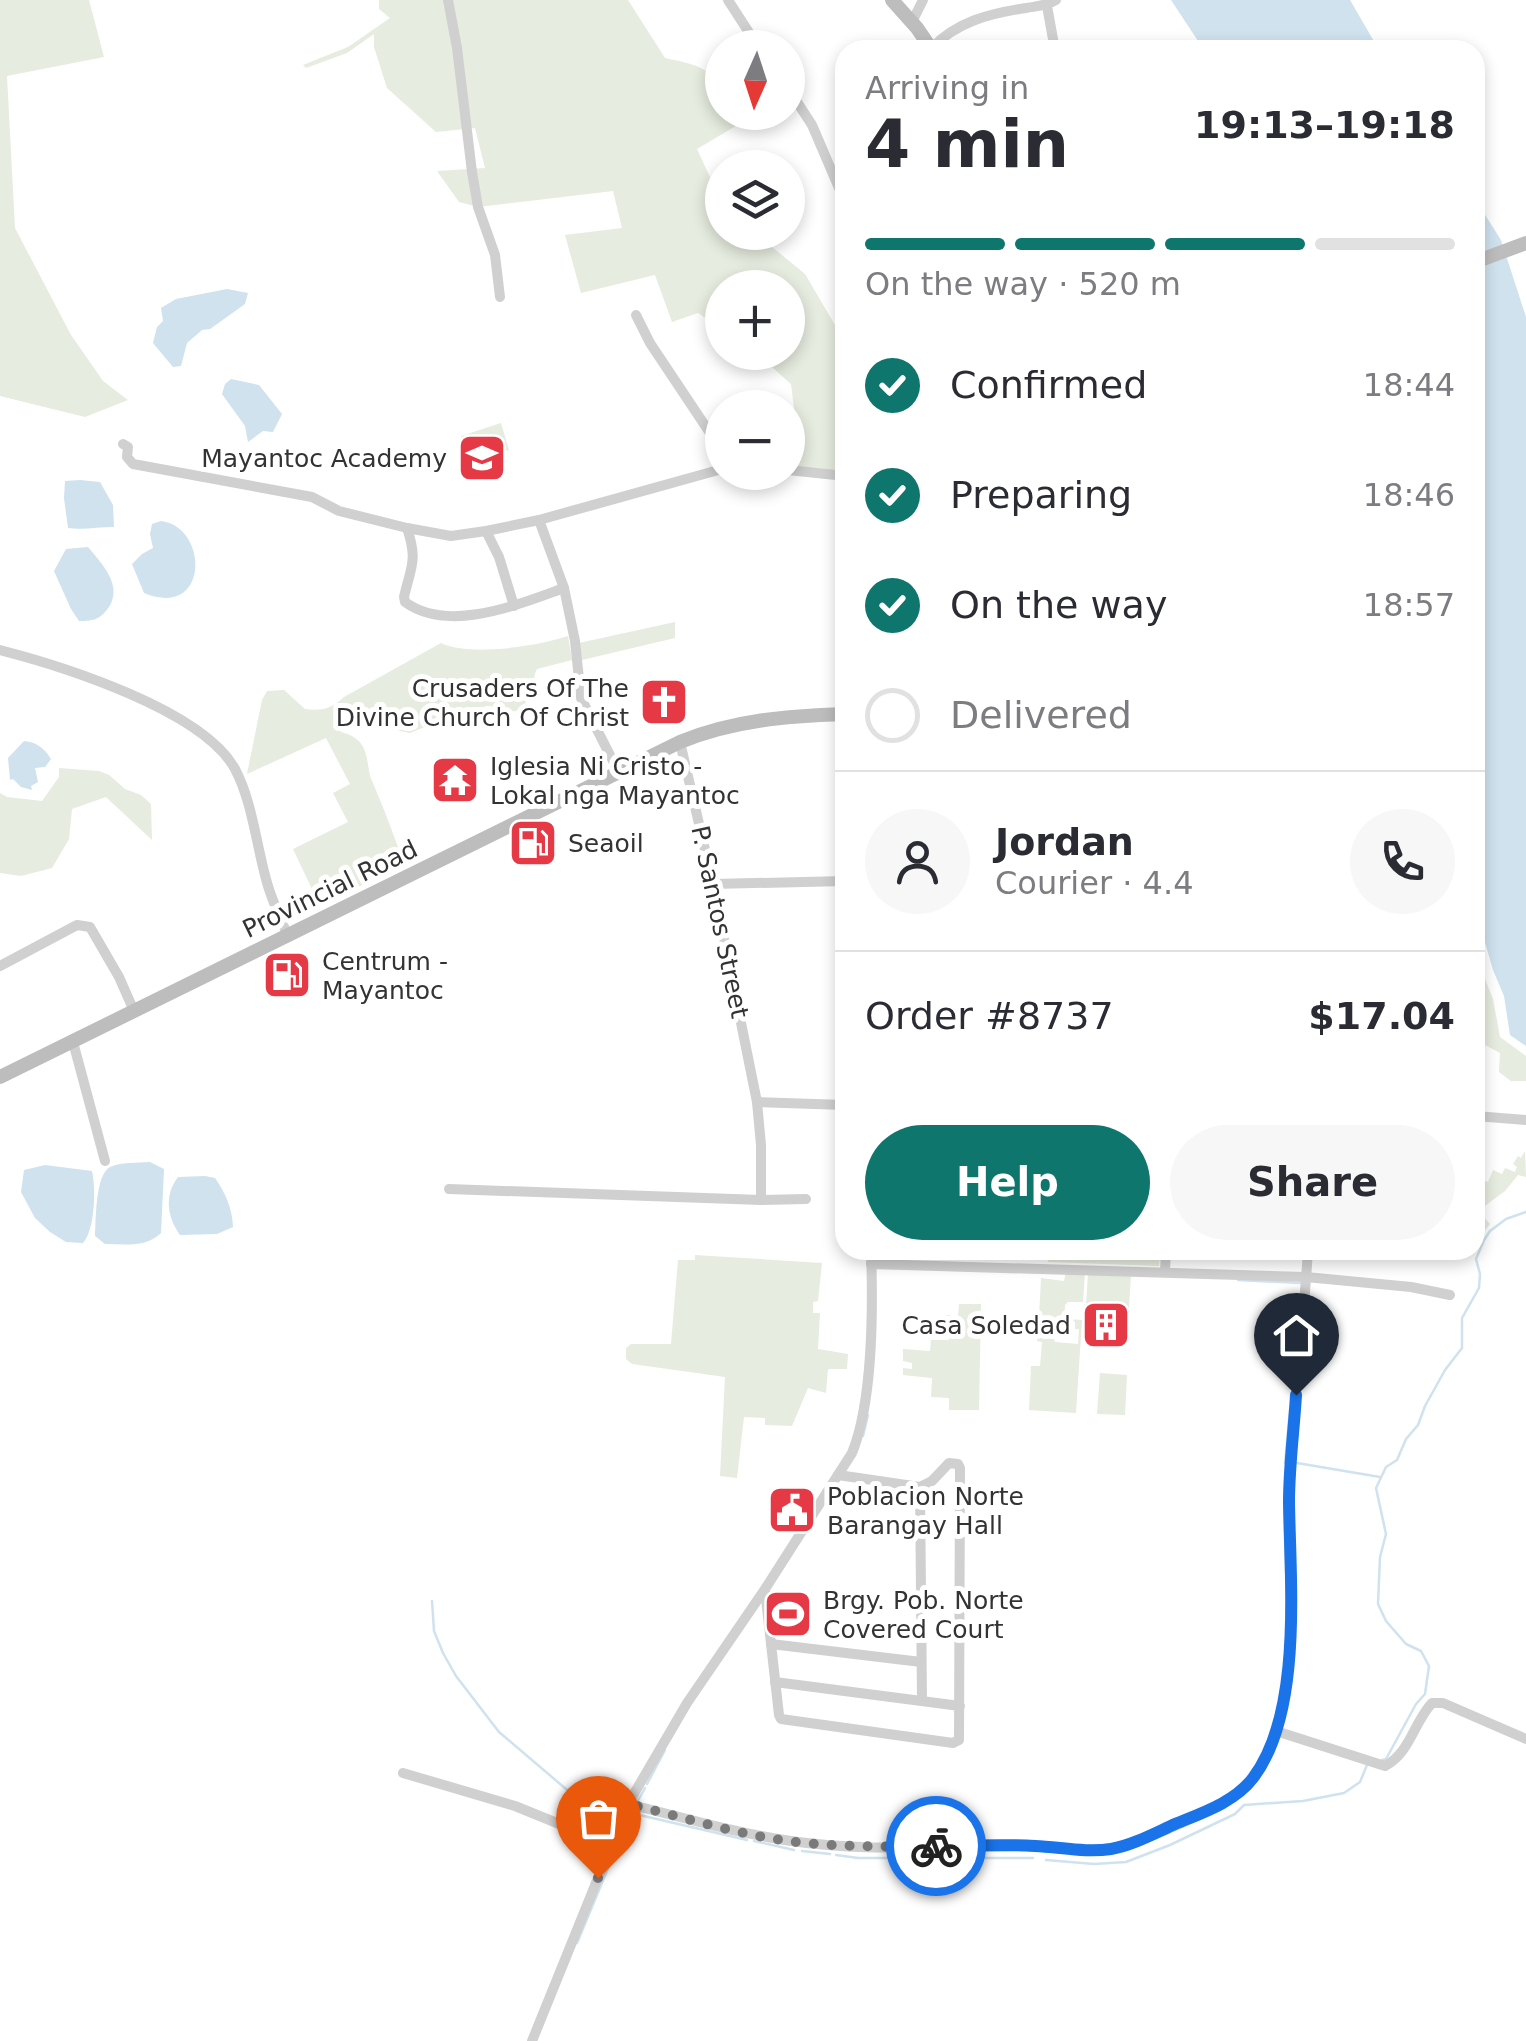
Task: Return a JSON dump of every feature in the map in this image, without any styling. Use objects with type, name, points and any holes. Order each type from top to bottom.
[{"type":"main road","points":[[892,0],[925,40]]},
{"type":"main road","points":[[1485,258],[1526,243]]},
{"type":"main road","name":"Provincial Road","points":[[0,1077],[680,742],[744,722],[835,715]]},
{"type":"street","points":[[448,0],[478,207],[495,255],[500,297]]},
{"type":"street","points":[[728,0],[748,30]]},
{"type":"street","points":[[912,22],[923,0]]},
{"type":"street","points":[[940,40],[966,22],[1052,3],[1054,40]]},
{"type":"street","points":[[805,114],[835,179]]},
{"type":"street","points":[[636,316],[705,425]]},
{"type":"street","points":[[124,444],[133,464],[312,497],[338,511],[450,536],[539,520],[705,474]]},
{"type":"street","points":[[805,472],[835,475]]},
{"type":"street","points":[[539,520],[564,588],[581,698],[618,771]]},
{"type":"street","points":[[407,528],[414,561],[404,597],[415,610],[461,616],[514,606],[564,588]]},
{"type":"street","points":[[486,531],[500,557],[514,606]]},
{"type":"street","points":[[0,650],[48,662],[136,698],[176,717],[225,755],[240,780],[267,884],[288,936]]},
{"type":"street","name":"P. Santos Street","points":[[680,742],[757,1102],[762,1200]]},
{"type":"street","points":[[713,884],[835,881]]},
{"type":"street","points":[[0,966],[77,925],[90,927],[134,1011]]},
{"type":"street","points":[[73,1042],[106,1161]]},
{"type":"street","points":[[757,1102],[835,1105]]},
{"type":"street","points":[[1485,1117],[1526,1120]]},
{"type":"street","points":[[448,1189],[762,1200],[806,1198]]},
{"type":"street","points":[[532,2041],[628,1804],[687,1703],[852,1453],[863,1417],[871,1260]]},
{"type":"street","points":[[1166,1260],[1166,1272]]},
{"type":"street","points":[[628,1804],[792,1841],[847,1846],[1030,1846],[1086,1850],[1112,1849],[1197,1815],[1240,1791],[1266,1758],[1276,1731],[1291,1648],[1289,1496],[1307,1260]]},
{"type":"street","points":[[871,1264],[1306,1277],[1412,1287],[1450,1296]]},
{"type":"street","points":[[765,1588],[781,1719],[930,1740],[959,1740],[960,1468],[949,1463],[932,1481],[920,1487],[838,1475]]},
{"type":"street","points":[[920,1487],[922,1702]]},
{"type":"street","points":[[771,1644],[921,1662]]},
{"type":"street","points":[[775,1682],[960,1706]]},
{"type":"street","points":[[1276,1731],[1385,1766],[1402,1752],[1432,1703],[1443,1702],[1526,1740]]},
{"type":"street","points":[[404,1773],[515,1806],[612,1845]]},
{"type":"shaded area","points":[[0,0],[89,0],[104,57],[7,76],[15,228],[71,335],[103,381],[128,400],[85,417],[0,396]]},
{"type":"shaded area","points":[[379,0],[628,0],[665,58],[705,71],[705,130],[729,130],[697,149],[705,166],[705,250],[776,250],[800,270],[705,270],[705,318],[698,313],[672,322],[655,275],[581,293],[565,235],[622,228],[613,191],[478,207],[459,202],[437,171],[485,168],[475,128],[436,132],[387,88],[374,47],[374,34],[347,53],[306,68],[303,65],[348,47],[390,18],[379,9]]},
{"type":"shaded area","points":[[805,274],[835,325],[835,475],[805,472],[805,390],[792,390],[791,384],[775,370],[805,370]]},
{"type":"shaded area","points":[[501,423],[509,450],[469,463],[461,436]]},
{"type":"shaded area","points":[[675,622],[675,638],[582,660],[579,643]]},
{"type":"shaded area","points":[[568,636],[572,660],[537,669],[534,678],[539,690],[529,693],[523,710],[501,713],[485,706],[485,724],[454,730],[447,718],[410,733],[380,727],[353,715],[336,717],[334,727],[363,747],[404,864],[320,906],[293,849],[348,822],[333,793],[350,784],[326,738],[247,774],[267,691],[284,690],[305,709],[321,709],[441,643],[486,650]]},
{"type":"shaded area","points":[[59,768],[99,771],[141,795],[151,804],[152,840],[106,797],[72,809],[69,839],[52,868],[21,876],[0,873],[0,793],[42,801],[59,777]]},
{"type":"shaded area","points":[[1485,979],[1500,1037],[1526,1056],[1526,1081],[1511,1081],[1499,1072],[1500,1053],[1485,1045]]},
{"type":"shaded area","points":[[1525,1151],[1526,1177],[1518,1175],[1485,1206],[1485,1181],[1488,1182],[1493,1170],[1502,1174],[1505,1168],[1515,1172],[1517,1167],[1513,1164],[1518,1156],[1521,1158]]},
{"type":"shaded area","points":[[695,1255],[822,1263],[818,1301],[813,1302],[813,1313],[820,1313],[818,1349],[848,1354],[847,1369],[828,1369],[826,1393],[808,1388],[792,1426],[765,1425],[765,1418],[744,1417],[737,1478],[720,1476],[725,1377],[632,1364],[626,1359],[626,1348],[631,1344],[671,1344],[678,1260],[695,1260]]},
{"type":"shaded area","points":[[1048,1260],[1159,1260],[1159,1266]]},
{"type":"shaded area","points":[[1066,1272],[1085,1273],[1083,1302],[1068,1302],[1064,1318],[1039,1317],[1041,1278],[1064,1281]]},
{"type":"shaded area","points":[[1088,1273],[1131,1275],[1129,1308],[1086,1306]]},
{"type":"shaded area","points":[[959,1304],[981,1304],[979,1410],[949,1410],[949,1398],[931,1397],[932,1378],[903,1375],[903,1368],[912,1369],[912,1363],[903,1361],[903,1349],[930,1351],[931,1340],[949,1340],[947,1315],[958,1316]]},
{"type":"shaded area","points":[[1038,1319],[1049,1324],[1055,1342],[1078,1344],[1079,1329],[1069,1319],[1082,1320],[1076,1413],[1029,1410],[1031,1366],[1040,1366],[1042,1342],[1037,1341]]},
{"type":"shaded area","points":[[1100,1373],[1127,1375],[1125,1415],[1097,1414]]},
{"type":"shaded area","name":"Brgy. Pob. Norte Covered Court","points":[[802,1591],[804,1636],[774,1637],[773,1592]]},
{"type":"water","points":[[1171,0],[1350,0],[1373,40],[1197,40]]},
{"type":"water","points":[[1485,215],[1501,240],[1526,317],[1526,1046],[1510,1035],[1504,996],[1485,942]]},
{"type":"water","points":[[227,289],[248,293],[245,304],[187,343],[181,366],[173,367],[153,343],[163,321],[161,308],[176,299]]},
{"type":"water","points":[[231,379],[259,385],[282,414],[273,432],[263,431],[248,442],[245,426],[222,394]]},
{"type":"water","points":[[65,481],[100,482],[113,505],[114,527],[68,528]]},
{"type":"water","points":[[161,521],[177,527],[188,539],[195,569],[191,584],[181,594],[166,598],[144,593],[132,564],[153,548],[152,524]]},
{"type":"water","points":[[88,547],[109,575],[114,591],[109,607],[99,617],[79,621],[54,571],[66,549]]},
{"type":"water","points":[[24,741],[40,747],[51,759],[45,767],[35,768],[38,782],[31,786],[32,790],[10,780],[8,758]]},
{"type":"water","points":[[150,1162],[164,1169],[161,1233],[142,1243],[105,1244],[95,1236],[101,1179],[110,1167]]},
{"type":"water","points":[[45,1165],[92,1171],[94,1208],[83,1243],[66,1242],[50,1232],[35,1218],[21,1192],[24,1170]]},
{"type":"water","points":[[178,1177],[215,1178],[222,1190],[233,1227],[217,1234],[180,1235],[172,1221],[171,1191]]},
{"type":"waterway","points":[[1485,1238],[1506,1219],[1526,1212]]},
{"type":"waterway","points":[[1382,1760],[1425,1694],[1429,1666],[1421,1651],[1406,1644],[1386,1621],[1378,1604],[1380,1557],[1386,1534],[1376,1488],[1386,1467],[1397,1460],[1445,1370],[1462,1348],[1462,1318],[1479,1288],[1476,1260]]},
{"type":"waterway","points":[[1238,1280],[1300,1283]]},
{"type":"waterway","points":[[1285,1463],[1290,1409]]},
{"type":"waterway","points":[[863,1436],[868,1415]]},
{"type":"waterway","points":[[1297,1463],[1380,1477]]},
{"type":"waterway","points":[[432,1601],[434,1631],[443,1653],[499,1732],[586,1806],[610,1816]]},
{"type":"waterway","points":[[647,1784],[665,1750]]},
{"type":"waterway","points":[[1046,1860],[1126,1862],[1235,1814],[1244,1805],[1303,1801],[1344,1793],[1360,1782],[1367,1765]]},
{"type":"waterway","points":[[636,1804],[645,1788]]},
{"type":"waterway","points":[[577,1943],[631,1813],[747,1840]]},
{"type":"waterway","points":[[754,1841],[794,1850]]},
{"type":"waterway","points":[[802,1851],[830,1854]]},
{"type":"waterway","points":[[836,1855],[1033,1858]]},
{"type":"way so far","points":[[598,1878],[628,1804],[792,1841],[861,1848],[936,1846]]},
{"type":"place","name":"Mayantoc Academy","points":[[482,458]]},
{"type":"place","name":"Crusaders Of The Divine Church Of Christ","points":[[664,702]]},
{"type":"place","name":"Iglesia Ni Cristo - Lokal nga Mayantoc","points":[[455,780]]},
{"type":"place","name":"Seaoil","points":[[533,843]]},
{"type":"place","name":"Centrum - Mayantoc","points":[[287,975]]},
{"type":"place","name":"Casa Soledad","points":[[1106,1325]]},
{"type":"place","name":"Poblacion Norte Barangay Hall","points":[[792,1510]]},
{"type":"place","name":"Brgy. Pob. Norte Covered Court","points":[[788,1614]]},
{"type":"route","points":[[936,1846],[1112,1849],[1224,1802],[1252,1779],[1266,1758],[1276,1731],[1291,1648],[1289,1496],[1296,1395]]}]
